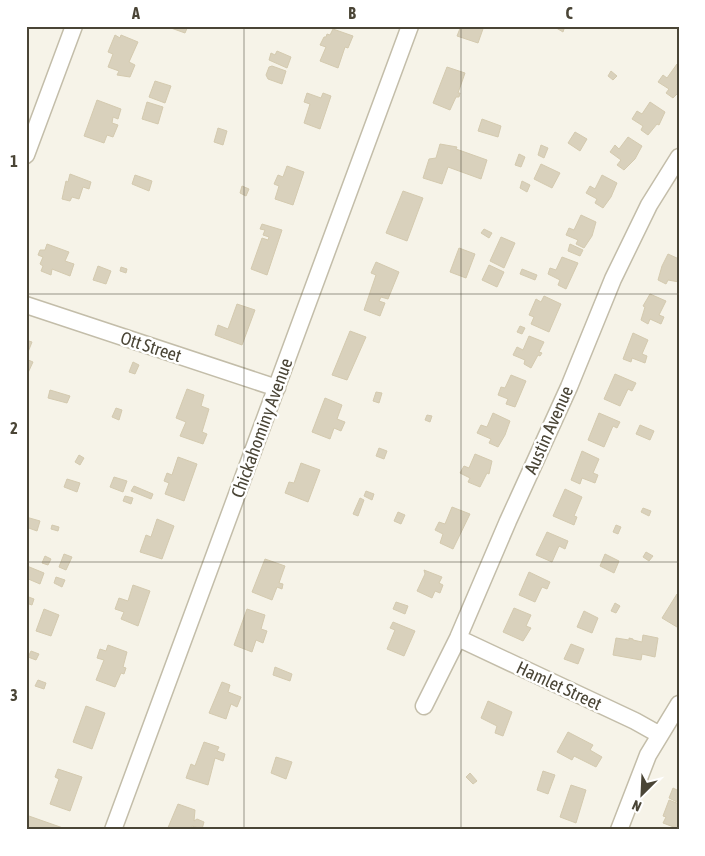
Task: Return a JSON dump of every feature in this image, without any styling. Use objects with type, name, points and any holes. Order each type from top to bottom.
[{"type":"street","points":[[26,154],[74,26]]},
{"type":"street","name":"Chickahominy Avenue","points":[[113,830],[410,26]]},
{"type":"street","name":"Austin Avenue","points":[[424,706],[458,638],[508,520],[569,388],[613,279],[649,205],[679,157]]},
{"type":"street","name":"Ott Street","points":[[26,305],[277,388]]},
{"type":"street","name":"Hamlet Street","points":[[458,638],[635,721],[660,735]]},
{"type":"street","points":[[618,830],[648,755],[679,704]]},
{"type":"building","points":[[171,26],[188,26],[185,33],[171,28]]},
{"type":"building","points":[[461,26],[484,26],[478,43],[457,36]]},
{"type":"building","points":[[553,26],[565,26],[563,32]]},
{"type":"building","points":[[333,29],[353,36],[348,48],[345,47],[338,68],[320,61],[326,47],[320,45],[324,37],[327,34],[330,35]]},
{"type":"building","points":[[115,35],[120,38],[121,35],[138,42],[129,62],[135,65],[130,77],[117,75],[119,71],[108,67],[113,54],[108,52]]},
{"type":"building","points":[[277,51],[291,57],[287,68],[269,60],[271,53],[275,55]]},
{"type":"building","points":[[677,64],[679,92],[673,98],[666,93],[669,89],[658,82],[663,75],[667,78]]},
{"type":"building","points":[[272,66],[286,71],[282,84],[268,79],[266,75],[269,67]]},
{"type":"building","points":[[447,67],[465,73],[458,93],[460,93],[459,97],[456,97],[450,110],[433,103]]},
{"type":"building","points":[[611,71],[617,76],[613,80],[608,76]]},
{"type":"building","points":[[155,81],[171,86],[165,103],[149,97]]},
{"type":"building","points":[[307,93],[321,98],[323,93],[331,96],[320,129],[304,123],[310,104],[304,102]]},
{"type":"building","points":[[97,100],[121,109],[118,119],[113,117],[112,123],[118,125],[113,137],[107,135],[104,143],[84,136]]},
{"type":"building","points":[[147,102],[163,107],[158,124],[142,119]]},
{"type":"building","points":[[650,102],[665,112],[659,125],[657,124],[648,135],[641,130],[643,126],[632,119],[637,111],[642,114]]},
{"type":"building","points":[[482,119],[501,126],[498,137],[478,131]]},
{"type":"building","points":[[218,128],[227,131],[223,145],[214,142]]},
{"type":"building","points":[[575,132],[587,139],[580,151],[568,143]]},
{"type":"building","points":[[628,137],[642,146],[635,159],[624,170],[617,165],[621,160],[610,152],[615,145],[619,149]]},
{"type":"building","points":[[440,144],[457,147],[456,149],[487,160],[481,179],[448,167],[442,184],[423,178],[429,159],[436,158]]},
{"type":"building","points":[[541,145],[548,148],[544,158],[538,155]]},
{"type":"building","points":[[519,154],[525,157],[521,167],[515,165]]},
{"type":"building","points":[[541,164],[560,173],[552,188],[534,179]]},
{"type":"building","points":[[287,166],[304,172],[293,205],[275,199],[279,186],[274,184],[278,175],[283,177]]},
{"type":"building","points":[[70,174],[91,182],[89,189],[83,187],[79,199],[72,197],[70,201],[62,199],[66,181],[68,182]]},
{"type":"building","points":[[135,175],[152,181],[149,191],[132,184]]},
{"type":"building","points":[[602,175],[617,183],[611,197],[603,208],[595,203],[597,199],[586,193],[590,186],[595,189]]},
{"type":"building","points":[[522,181],[530,185],[527,192],[520,188]]},
{"type":"building","points":[[242,186],[249,189],[246,196],[240,193]]},
{"type":"building","points":[[403,191],[423,198],[407,241],[386,233]]},
{"type":"building","points":[[581,215],[596,222],[592,236],[584,248],[576,244],[578,240],[566,235],[569,228],[574,230]]},
{"type":"building","points":[[262,224],[282,230],[267,275],[251,269],[262,238],[268,240],[269,237],[263,235],[265,230],[260,229]]},
{"type":"building","points":[[484,229],[492,233],[489,238],[481,233]]},
{"type":"building","points":[[501,237],[515,243],[504,268],[490,261]]},
{"type":"building","points":[[47,244],[69,252],[65,261],[74,264],[70,276],[52,269],[51,275],[41,271],[43,266],[40,264],[43,257],[38,255],[40,250],[45,250]]},
{"type":"building","points":[[570,244],[583,250],[580,256],[568,251]]},
{"type":"building","points":[[459,248],[475,254],[466,278],[450,272]]},
{"type":"building","points":[[668,254],[679,259],[679,282],[668,280],[666,284],[658,280]]},
{"type":"building","points":[[562,257],[578,263],[566,289],[558,285],[560,280],[548,274],[550,268],[556,270]]},
{"type":"building","points":[[376,262],[399,272],[388,299],[381,297],[379,301],[385,303],[380,316],[364,310],[376,275],[371,273]]},
{"type":"building","points":[[489,265],[504,272],[497,287],[482,280]]},
{"type":"building","points":[[98,266],[111,271],[106,284],[93,280]]},
{"type":"building","points":[[121,267],[127,269],[126,273],[120,271]]},
{"type":"building","points":[[522,269],[537,275],[535,280],[520,274]]},
{"type":"building","points":[[650,294],[666,301],[659,315],[664,317],[661,324],[650,319],[648,324],[641,320],[645,307],[643,306]]},
{"type":"building","points":[[544,296],[561,304],[549,332],[531,324],[534,317],[529,315],[536,299],[541,302]]},
{"type":"building","points":[[237,304],[255,310],[242,345],[215,335],[218,325],[228,329]]},
{"type":"building","points":[[520,326],[525,328],[522,334],[517,332]]},
{"type":"building","points":[[350,331],[366,337],[347,380],[332,375]]},
{"type":"building","points":[[633,333],[648,340],[642,354],[647,356],[645,363],[632,358],[631,362],[623,359]]},
{"type":"building","points":[[529,336],[544,342],[539,352],[542,353],[540,356],[538,355],[531,368],[524,364],[525,360],[513,355],[517,347],[523,350]]},
{"type":"building","points":[[26,340],[32,342],[26,357]]},
{"type":"building","points":[[26,359],[33,362],[27,375],[26,375]]},
{"type":"building","points":[[133,362],[139,365],[135,374],[129,372]]},
{"type":"building","points":[[615,374],[636,383],[632,391],[628,389],[620,406],[604,399]]},
{"type":"building","points":[[511,375],[526,381],[515,407],[506,404],[508,399],[498,395],[501,387],[505,388]]},
{"type":"building","points":[[187,389],[204,395],[201,406],[209,409],[202,432],[207,434],[203,444],[180,436],[186,422],[176,418]]},
{"type":"building","points":[[50,390],[70,396],[67,403],[48,398]]},
{"type":"building","points":[[376,392],[382,393],[379,403],[373,401]]},
{"type":"building","points":[[325,398],[342,405],[337,419],[345,422],[341,431],[334,428],[330,439],[312,432]]},
{"type":"building","points":[[116,408],[122,410],[119,420],[112,417]]},
{"type":"building","points":[[493,413],[510,421],[498,447],[489,443],[491,439],[477,433],[481,425],[487,427]]},
{"type":"building","points":[[599,413],[620,422],[617,428],[613,426],[604,447],[588,440]]},
{"type":"building","points":[[427,415],[432,416],[430,422],[425,420]]},
{"type":"building","points":[[640,425],[654,431],[650,440],[636,434]]},
{"type":"building","points":[[379,448],[387,451],[384,459],[376,456]]},
{"type":"building","points":[[582,451],[599,459],[593,473],[598,475],[595,483],[582,478],[580,484],[571,480]]},
{"type":"building","points":[[475,454],[492,461],[489,474],[487,473],[480,487],[468,482],[470,478],[460,473],[464,466],[469,468]]},
{"type":"building","points":[[79,455],[84,458],[80,465],[75,462]]},
{"type":"building","points":[[178,457],[197,464],[184,501],[165,494],[169,483],[164,481],[167,473],[172,475]]},
{"type":"building","points":[[301,463],[320,470],[308,502],[285,493],[289,482],[294,483]]},
{"type":"building","points":[[114,477],[127,481],[123,492],[110,487]]},
{"type":"building","points":[[67,479],[80,483],[77,492],[64,487]]},
{"type":"building","points":[[134,486],[153,494],[151,499],[131,491]]},
{"type":"building","points":[[565,489],[582,497],[574,516],[577,517],[574,525],[553,516]]},
{"type":"building","points":[[366,491],[374,494],[372,500],[364,496]]},
{"type":"building","points":[[125,496],[133,498],[131,504],[123,501]]},
{"type":"building","points":[[360,498],[364,500],[358,516],[353,514]]},
{"type":"building","points":[[452,507],[470,514],[453,549],[440,543],[443,534],[435,530],[439,522],[445,524]]},
{"type":"building","points":[[643,508],[651,511],[649,516],[641,512]]},
{"type":"building","points":[[398,512],[405,515],[401,524],[394,521]]},
{"type":"building","points":[[26,517],[40,521],[37,531],[26,527]]},
{"type":"building","points":[[157,519],[174,526],[162,559],[140,552],[146,535],[151,537]]},
{"type":"building","points":[[52,525],[59,527],[58,531],[51,529]]},
{"type":"building","points":[[616,525],[621,527],[618,534],[613,532]]},
{"type":"building","points":[[547,532],[568,541],[565,549],[559,546],[552,562],[536,555]]},
{"type":"building","points":[[646,552],[653,556],[649,561],[643,557]]},
{"type":"building","points":[[64,554],[72,557],[66,570],[59,567]]},
{"type":"building","points":[[605,554],[619,561],[614,573],[600,566]]},
{"type":"building","points":[[45,556],[51,559],[48,565],[42,563]]},
{"type":"building","points":[[265,559],[285,566],[279,583],[283,584],[282,589],[277,587],[272,600],[252,592]]},
{"type":"building","points":[[27,566],[44,573],[40,584],[26,578]]},
{"type":"building","points":[[424,570],[442,577],[439,583],[443,585],[440,593],[435,591],[432,598],[417,591],[425,574]]},
{"type":"building","points":[[529,572],[550,582],[547,589],[542,587],[535,602],[519,595]]},
{"type":"building","points":[[56,577],[65,580],[62,587],[54,583]]},
{"type":"building","points":[[133,585],[150,591],[138,626],[121,619],[124,612],[115,609],[119,598],[128,601]]},
{"type":"building","points":[[677,594],[679,625],[677,627],[662,618]]},
{"type":"building","points":[[26,596],[34,599],[32,605],[26,603]]},
{"type":"building","points":[[396,602],[408,606],[405,614],[393,609]]},
{"type":"building","points":[[615,603],[620,606],[616,613],[611,611]]},
{"type":"building","points":[[514,608],[531,615],[526,626],[531,628],[523,641],[503,632]]},
{"type":"building","points":[[44,609],[59,615],[51,636],[36,631]]},
{"type":"building","points":[[247,609],[265,615],[261,629],[267,631],[263,643],[256,640],[252,652],[234,645]]},
{"type":"building","points":[[584,611],[598,618],[592,633],[577,627]]},
{"type":"building","points":[[393,622],[415,631],[404,656],[387,649],[395,630],[390,628]]},
{"type":"building","points":[[643,635],[658,638],[655,657],[642,654],[641,660],[613,655],[616,638],[629,640],[629,638],[642,642]]},
{"type":"building","points":[[571,644],[584,649],[578,664],[564,659]]},
{"type":"building","points":[[108,645],[127,652],[123,667],[126,668],[124,674],[121,673],[115,687],[96,680],[104,660],[97,658],[100,649],[106,651]]},
{"type":"building","points":[[31,651],[39,654],[36,660],[28,657]]},
{"type":"building","points":[[275,667],[292,674],[290,681],[273,675]]},
{"type":"building","points":[[38,680],[46,683],[44,689],[35,686]]},
{"type":"building","points":[[222,682],[230,685],[228,692],[241,697],[237,707],[231,704],[226,719],[209,713]]},
{"type":"building","points":[[488,701],[512,712],[503,736],[495,733],[497,726],[481,718]]},
{"type":"building","points":[[86,706],[105,713],[92,749],[73,742]]},
{"type":"building","points":[[568,732],[593,745],[590,750],[602,757],[596,767],[574,756],[572,760],[557,752]]},
{"type":"building","points":[[204,742],[219,747],[217,751],[225,754],[223,761],[215,758],[208,785],[186,778],[191,764],[195,766]]},
{"type":"building","points":[[276,757],[292,762],[286,779],[271,773]]},
{"type":"building","points":[[58,769],[82,777],[70,811],[50,804],[59,779],[55,777]]},
{"type":"building","points":[[543,771],[555,775],[548,794],[537,790]]},
{"type":"building","points":[[470,773],[477,781],[473,784],[466,777]]},
{"type":"building","points":[[571,785],[586,790],[576,823],[560,817]]},
{"type":"building","points":[[673,788],[679,791],[679,803],[669,798]]},
{"type":"building","points":[[669,800],[679,804],[679,829],[663,823],[666,817],[663,816]]},
{"type":"building","points":[[178,804],[195,810],[194,821],[197,819],[204,822],[202,829],[192,826],[191,830],[167,830]]},
{"type":"building","points":[[26,815],[63,828],[63,830],[26,830]]}]
